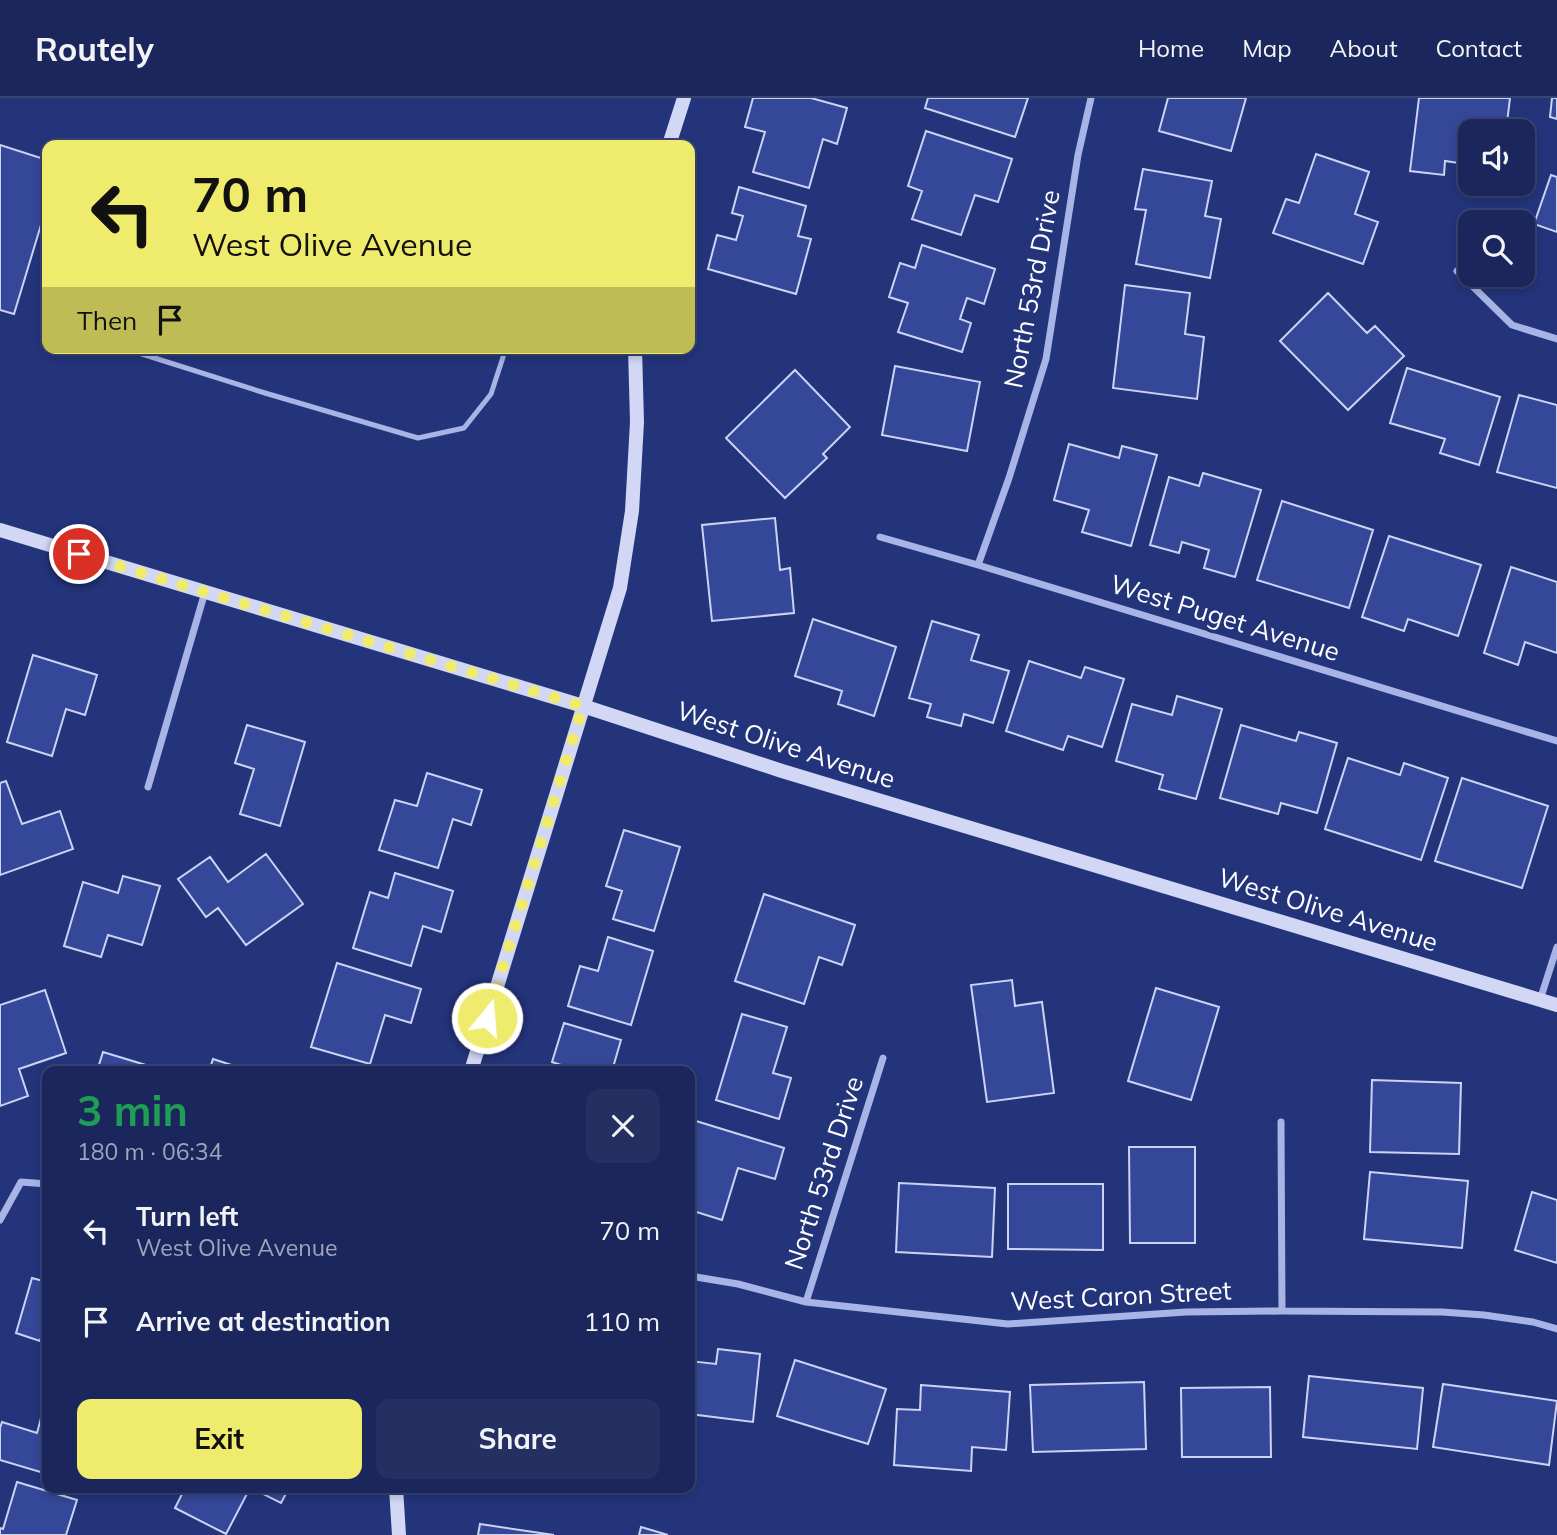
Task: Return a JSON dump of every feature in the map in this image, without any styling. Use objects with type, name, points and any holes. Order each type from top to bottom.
[{"type":"main road","points":[[671,140],[684,98]]},
{"type":"main road","points":[[473,1066],[620,588],[632,511],[636,422],[635,354]]},
{"type":"main road","name":"West Olive Avenue","points":[[0,530],[583,706],[782,771],[1557,1005]]},
{"type":"main road","points":[[396,1493],[399,1535]]},
{"type":"street","name":"North 53rd Drive","points":[[978,565],[1009,478],[1046,359],[1078,155],[1091,98]]},
{"type":"street","points":[[1457,271],[1512,325],[1557,339]]},
{"type":"street","name":"West Puget Avenue","points":[[880,537],[1557,741]]},
{"type":"street","points":[[148,786],[205,592]]},
{"type":"street","points":[[1540,1000],[1557,947]]},
{"type":"street","name":"North 53rd Drive","points":[[806,1302],[883,1058]]},
{"type":"street","points":[[1281,1122],[1282,1311]]},
{"type":"street","points":[[0,1220],[21,1182],[42,1184]]},
{"type":"street","name":"West Caron Street","points":[[695,1277],[738,1284],[806,1302],[1008,1324],[1186,1312],[1442,1312],[1533,1322],[1557,1329]]},
{"type":"lane","points":[[142,354],[418,438],[464,428],[491,394],[504,354]]},
{"type":"building","points":[[753,98],[811,98],[847,108],[837,144],[823,139],[809,188],[753,172],[765,132],[745,127]]},
{"type":"building","points":[[928,98],[1028,98],[1015,137],[925,108]]},
{"type":"building","points":[[1168,98],[1246,98],[1231,151],[1159,131]]},
{"type":"building","points":[[1419,98],[1510,98],[1507,119],[1458,119],[1458,163],[1445,161],[1444,175],[1410,171]]},
{"type":"building","points":[[1552,98],[1557,98],[1557,119],[1550,117]]},
{"type":"building","points":[[926,131],[1012,159],[998,202],[975,195],[961,235],[912,219],[922,191],[908,186]]},
{"type":"building","points":[[0,145],[42,158],[42,222],[14,314],[0,310]]},
{"type":"building","points":[[1316,154],[1369,172],[1355,214],[1378,222],[1363,264],[1273,233],[1286,199],[1299,203]]},
{"type":"building","points":[[1143,169],[1212,181],[1205,216],[1221,219],[1210,278],[1136,264],[1146,210],[1135,209]]},
{"type":"building","points":[[1551,175],[1557,177],[1557,232],[1535,224]]},
{"type":"building","points":[[739,187],[806,206],[798,236],[811,239],[796,294],[708,269],[717,235],[736,240],[743,216],[732,213]]},
{"type":"building","points":[[922,245],[995,269],[984,304],[967,298],[960,319],[971,323],[962,352],[898,332],[908,303],[889,297],[900,263],[915,268]]},
{"type":"building","points":[[1125,285],[1190,293],[1185,334],[1204,337],[1197,399],[1113,388]]},
{"type":"building","points":[[1328,293],[1367,333],[1375,326],[1404,356],[1348,410],[1280,341]]},
{"type":"building","points":[[895,366],[980,382],[967,451],[882,435]]},
{"type":"building","points":[[1407,368],[1500,397],[1479,465],[1440,453],[1445,439],[1390,423]]},
{"type":"building","points":[[795,370],[850,427],[823,454],[827,458],[785,498],[726,438]]},
{"type":"building","points":[[1519,395],[1557,405],[1557,488],[1497,472]]},
{"type":"building","points":[[1069,444],[1119,458],[1122,446],[1157,455],[1131,546],[1082,532],[1089,510],[1054,500]]},
{"type":"building","points":[[1203,473],[1261,490],[1235,577],[1204,568],[1209,550],[1182,542],[1179,553],[1150,545],[1169,477],[1199,486]]},
{"type":"building","points":[[1282,501],[1373,530],[1349,608],[1257,580]]},
{"type":"building","points":[[775,518],[780,570],[790,568],[794,613],[712,621],[702,525]]},
{"type":"building","points":[[1389,536],[1481,565],[1458,636],[1408,619],[1404,631],[1362,617]]},
{"type":"building","points":[[1511,567],[1557,582],[1557,653],[1525,642],[1518,665],[1484,653]]},
{"type":"building","points":[[813,619],[896,647],[874,716],[838,704],[842,691],[795,676]]},
{"type":"building","points":[[932,621],[979,635],[971,660],[1009,671],[993,723],[964,714],[961,726],[927,717],[931,704],[909,698]]},
{"type":"building","points":[[33,655],[97,675],[85,715],[66,709],[52,756],[7,742]]},
{"type":"building","points":[[1029,661],[1081,678],[1085,667],[1124,679],[1102,747],[1068,736],[1063,750],[1006,731]]},
{"type":"building","points":[[1177,696],[1222,709],[1196,799],[1159,789],[1163,775],[1116,761],[1132,704],[1172,715]]},
{"type":"building","points":[[247,725],[305,742],[280,826],[240,814],[254,769],[235,763]]},
{"type":"building","points":[[1241,725],[1296,741],[1299,732],[1337,743],[1317,813],[1281,803],[1278,814],[1220,798]]},
{"type":"building","points":[[1348,758],[1400,775],[1404,763],[1448,778],[1421,860],[1325,829]]},
{"type":"building","points":[[427,773],[482,790],[471,825],[453,819],[438,868],[379,850],[395,800],[417,806]]},
{"type":"building","points":[[1462,778],[1548,806],[1522,888],[1435,861]]},
{"type":"building","points":[[6,781],[22,824],[60,811],[73,849],[0,875],[0,783]]},
{"type":"building","points":[[624,830],[680,847],[654,931],[613,919],[622,891],[606,886]]},
{"type":"building","points":[[266,854],[303,904],[246,945],[218,908],[206,917],[178,879],[210,857],[228,882]]},
{"type":"building","points":[[395,873],[453,891],[441,932],[423,926],[411,966],[353,948],[370,892],[388,898]]},
{"type":"building","points":[[123,876],[160,886],[142,945],[108,935],[101,957],[64,946],[83,882],[118,893]]},
{"type":"building","points":[[764,894],[855,925],[842,965],[819,957],[804,1004],[735,981]]},
{"type":"building","points":[[608,937],[653,951],[631,1025],[568,1006],[580,966],[598,971]]},
{"type":"building","points":[[337,963],[421,989],[411,1023],[385,1015],[370,1064],[311,1047]]},
{"type":"building","points":[[1012,980],[1015,1006],[1042,1002],[1054,1093],[987,1102],[971,985]]},
{"type":"building","points":[[1156,988],[1219,1007],[1191,1100],[1128,1081]]},
{"type":"building","points":[[45,990],[66,1053],[19,1069],[28,1096],[0,1106],[0,1005]]},
{"type":"building","points":[[742,1014],[787,1027],[773,1073],[791,1078],[779,1119],[716,1100]]},
{"type":"building","points":[[564,1023],[621,1040],[613,1066],[564,1066],[552,1062]]},
{"type":"building","points":[[103,1052],[149,1066],[99,1066]]},
{"type":"building","points":[[213,1059],[235,1066],[211,1066]]},
{"type":"building","points":[[1372,1080],[1461,1083],[1459,1154],[1370,1152]]},
{"type":"building","points":[[696,1121],[784,1148],[775,1179],[738,1168],[722,1220],[695,1212]]},
{"type":"building","points":[[1129,1147],[1195,1147],[1195,1243],[1130,1243]]},
{"type":"building","points":[[1370,1172],[1468,1181],[1462,1248],[1364,1239]]},
{"type":"building","points":[[899,1183],[995,1188],[992,1257],[896,1252]]},
{"type":"building","points":[[1008,1184],[1103,1184],[1103,1250],[1008,1249]]},
{"type":"building","points":[[1532,1192],[1557,1200],[1557,1263],[1515,1250]]},
{"type":"building","points":[[32,1278],[42,1281],[40,1341],[16,1333]]},
{"type":"building","points":[[718,1349],[760,1354],[753,1422],[695,1415],[695,1362],[716,1364]]},
{"type":"building","points":[[795,1360],[886,1389],[868,1444],[777,1416]]},
{"type":"building","points":[[1309,1376],[1423,1388],[1417,1449],[1303,1437]]},
{"type":"building","points":[[1144,1382],[1146,1449],[1033,1452],[1030,1385]]},
{"type":"building","points":[[1443,1384],[1557,1401],[1549,1465],[1433,1447]]},
{"type":"building","points":[[921,1385],[1010,1392],[1006,1450],[972,1447],[971,1471],[894,1465],[897,1409],[920,1410]]},
{"type":"building","points":[[1270,1387],[1271,1457],[1182,1457],[1181,1388]]},
{"type":"building","points":[[42,1414],[42,1473],[0,1460],[2,1422],[37,1433]]},
{"type":"building","points":[[17,1482],[42,1490],[42,1493],[54,1493],[77,1500],[66,1535],[0,1535],[0,1528],[3,1529]]},
{"type":"building","points":[[182,1493],[247,1493],[226,1534],[175,1508]]},
{"type":"building","points":[[261,1493],[286,1493],[281,1503]]},
{"type":"building","points":[[480,1524],[554,1535],[478,1535]]},
{"type":"building","points":[[641,1527],[668,1535],[639,1535]]},
{"type":"route","points":[[79,554],[583,706],[487,1018]]}]
